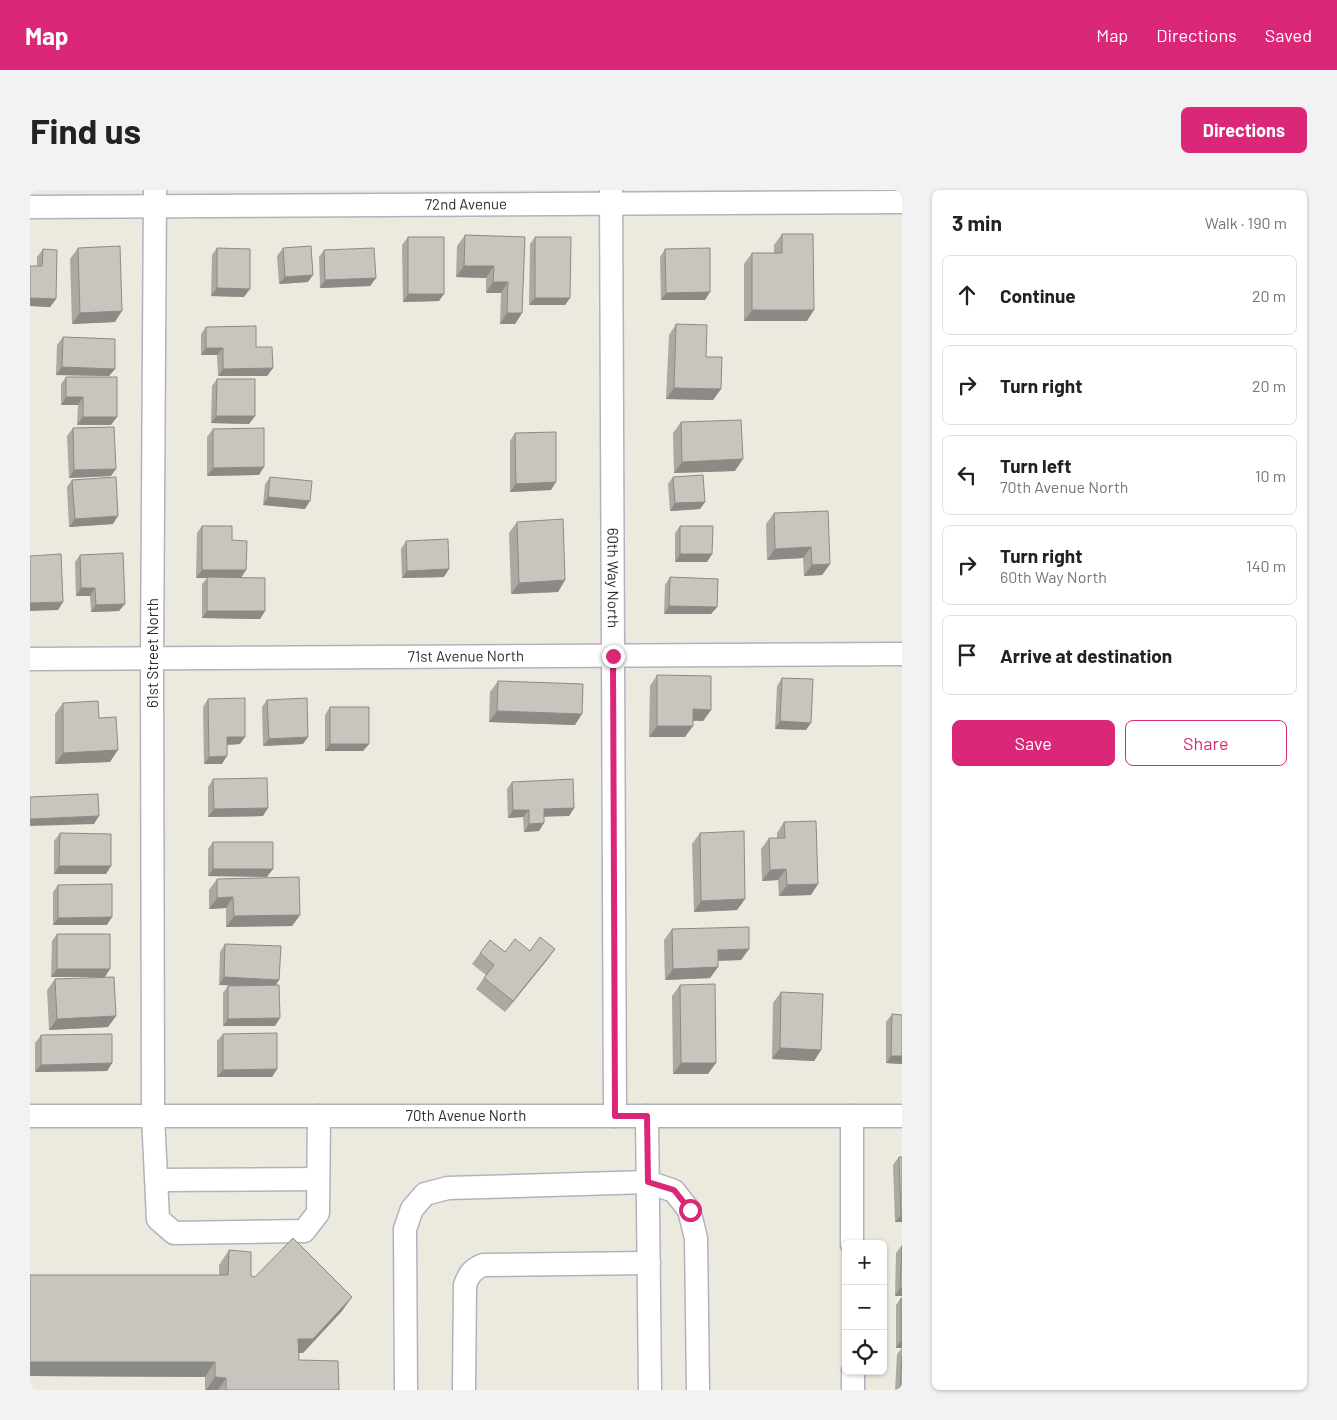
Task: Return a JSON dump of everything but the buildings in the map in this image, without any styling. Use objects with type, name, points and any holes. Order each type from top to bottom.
[{"type":"street","name":"72nd Avenue","points":[[30,207],[155,199],[611,196],[902,202]]},
{"type":"street","name":"60th Way North","points":[[611,196],[615,1116]]},
{"type":"street","name":"61st Street North","points":[[155,199],[152,659],[153,1116],[158,1219],[174,1233],[304,1231],[318,1213],[318,1179]]},
{"type":"street","name":"71st Avenue North","points":[[30,659],[902,654]]},
{"type":"street","name":"70th Avenue North","points":[[30,1116],[902,1116]]},
{"type":"street","points":[[157,1180],[318,1179],[318,1116]]},
{"type":"street","points":[[647,1116],[650,1390]]},
{"type":"street","points":[[852,1116],[852,1240]]},
{"type":"street","points":[[406,1390],[406,1229],[412,1209],[425,1194],[448,1188],[648,1182],[674,1190],[690,1210],[696,1238],[698,1390]]},
{"type":"street","points":[[464,1390],[465,1285],[468,1276],[475,1268],[483,1265],[649,1263]]},
{"type":"street","points":[[853,1375],[853,1390]]},
{"type":"route","points":[[613,656],[615,1116],[647,1116],[648,1182],[674,1190],[690,1210]]}]
